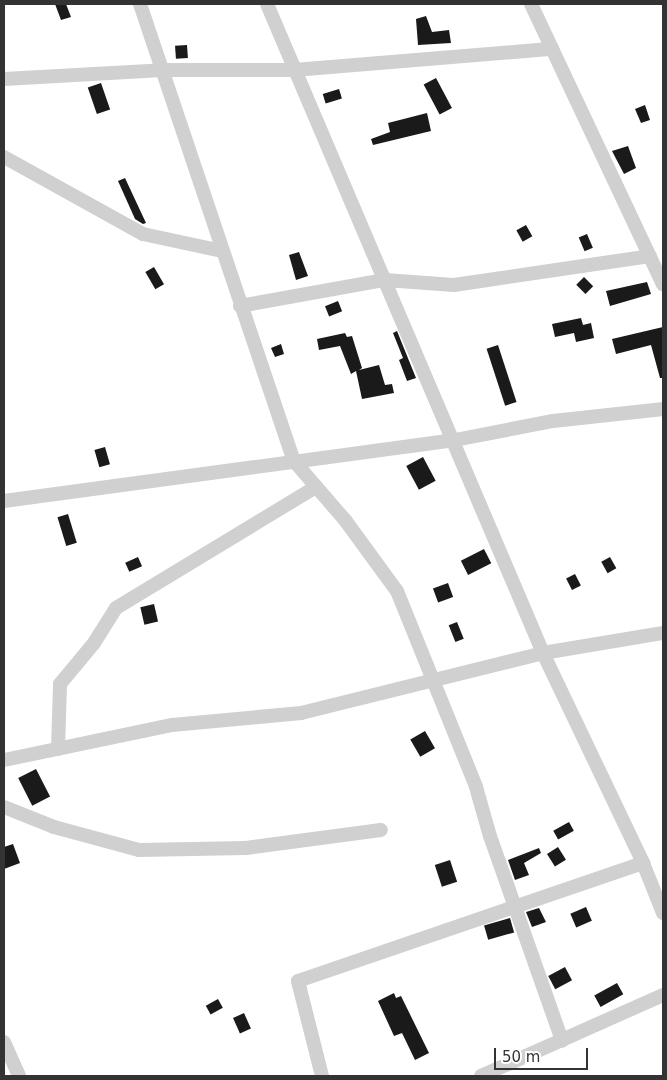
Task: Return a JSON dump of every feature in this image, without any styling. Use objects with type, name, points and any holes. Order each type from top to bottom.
[{"type":"street","points":[[140,4],[240,306],[294,461],[316,486],[397,591],[476,787],[490,836],[517,908],[562,1041]]},
{"type":"street","points":[[267,4],[543,653],[643,862],[663,913]]},
{"type":"street","points":[[530,4],[663,284]]},
{"type":"street","points":[[4,79],[163,70],[294,70],[552,49]]},
{"type":"street","points":[[4,158],[143,234],[222,251]]},
{"type":"street","points":[[240,306],[385,280],[454,285],[650,256]]},
{"type":"street","points":[[4,501],[454,440],[553,421],[663,409]]},
{"type":"street","points":[[58,749],[60,684],[94,643],[116,608],[316,486]]},
{"type":"street","points":[[4,760],[172,725],[301,713],[543,653],[663,633]]},
{"type":"street","points":[[4,807],[54,827],[139,850],[246,848],[381,830]]},
{"type":"street","points":[[322,1076],[298,981],[517,908],[643,862]]},
{"type":"street","points":[[481,1076],[663,995]]},
{"type":"street","points":[[4,1042],[19,1076]]},
{"type":"building","points":[[55,4],[66,4],[71,17],[61,20]]},
{"type":"building","points":[[426,16],[432,32],[449,30],[451,43],[418,45],[416,19]]},
{"type":"building","points":[[187,45],[188,58],[176,59],[175,46]]},
{"type":"building","points":[[436,78],[452,108],[440,115],[424,85]]},
{"type":"building","points":[[101,83],[110,109],[97,114],[88,88]]},
{"type":"building","points":[[339,89],[342,99],[326,104],[323,94]]},
{"type":"building","points":[[645,105],[650,120],[641,123],[635,109]]},
{"type":"building","points":[[427,113],[431,131],[373,145],[371,139],[390,132],[388,123]]},
{"type":"building","points":[[628,146],[636,168],[624,174],[612,151]]},
{"type":"building","points":[[125,178],[146,223],[143,224],[135,219],[118,181]]},
{"type":"building","points":[[526,225],[532,236],[523,242],[516,230]]},
{"type":"building","points":[[587,234],[593,248],[585,251],[579,238]]},
{"type":"building","points":[[299,252],[308,276],[296,280],[289,255]]},
{"type":"building","points":[[154,267],[164,284],[155,289],[145,272]]},
{"type":"building","points":[[584,277],[593,286],[585,294],[576,285]]},
{"type":"building","points":[[647,282],[651,294],[610,306],[606,291]]},
{"type":"building","points":[[338,301],[342,311],[329,316],[325,306]]},
{"type":"building","points":[[581,318],[583,325],[591,323],[594,338],[576,342],[574,333],[555,337],[552,324]]},
{"type":"building","points":[[663,327],[663,378],[660,378],[651,345],[616,354],[612,339]]},
{"type":"building","points":[[397,331],[416,378],[407,381],[399,360],[403,358],[393,333]]},
{"type":"building","points":[[345,333],[347,337],[352,336],[362,368],[359,370],[379,365],[385,385],[392,384],[394,393],[362,399],[356,371],[351,374],[340,346],[319,350],[317,339]]},
{"type":"building","points":[[281,344],[284,354],[275,357],[271,348]]},
{"type":"building","points":[[498,345],[517,402],[505,406],[487,349]]},
{"type":"building","points":[[105,447],[110,464],[99,467],[94,450]]},
{"type":"building","points":[[423,457],[436,481],[419,490],[406,466]]},
{"type":"building","points":[[68,514],[77,543],[66,546],[57,517]]},
{"type":"building","points":[[484,549],[491,563],[468,575],[461,561]]},
{"type":"building","points":[[138,557],[142,566],[129,572],[125,563]]},
{"type":"building","points":[[610,557],[616,568],[608,573],[601,562]]},
{"type":"building","points":[[575,574],[581,586],[572,590],[566,579]]},
{"type":"building","points":[[448,583],[453,597],[438,603],[433,588]]},
{"type":"building","points":[[154,604],[158,622],[144,625],[140,607]]},
{"type":"building","points":[[457,622],[464,639],[455,642],[449,625]]},
{"type":"building","points":[[425,731],[435,748],[420,757],[410,740]]},
{"type":"building","points":[[36,769],[50,797],[32,806],[18,778]]},
{"type":"building","points":[[569,822],[574,831],[558,839],[553,831]]},
{"type":"building","points":[[13,844],[20,863],[4,869],[4,847]]},
{"type":"building","points":[[558,847],[566,860],[555,867],[547,854]]},
{"type":"building","points":[[539,848],[541,853],[524,863],[529,875],[515,880],[508,860]]},
{"type":"building","points":[[450,860],[457,882],[442,887],[435,865]]},
{"type":"building","points":[[586,907],[592,921],[576,927],[570,914]]},
{"type":"building","points":[[539,908],[546,922],[532,927],[526,912]]},
{"type":"building","points":[[510,918],[514,932],[488,940],[484,925]]},
{"type":"building","points":[[565,967],[572,980],[555,989],[548,976]]},
{"type":"building","points":[[617,983],[623,994],[601,1007],[594,996]]},
{"type":"building","points":[[394,993],[396,998],[401,996],[429,1053],[415,1060],[402,1033],[394,1036],[378,1001]]},
{"type":"building","points":[[218,999],[223,1008],[211,1015],[206,1006]]},
{"type":"building","points":[[244,1013],[251,1029],[240,1033],[233,1018]]}]
